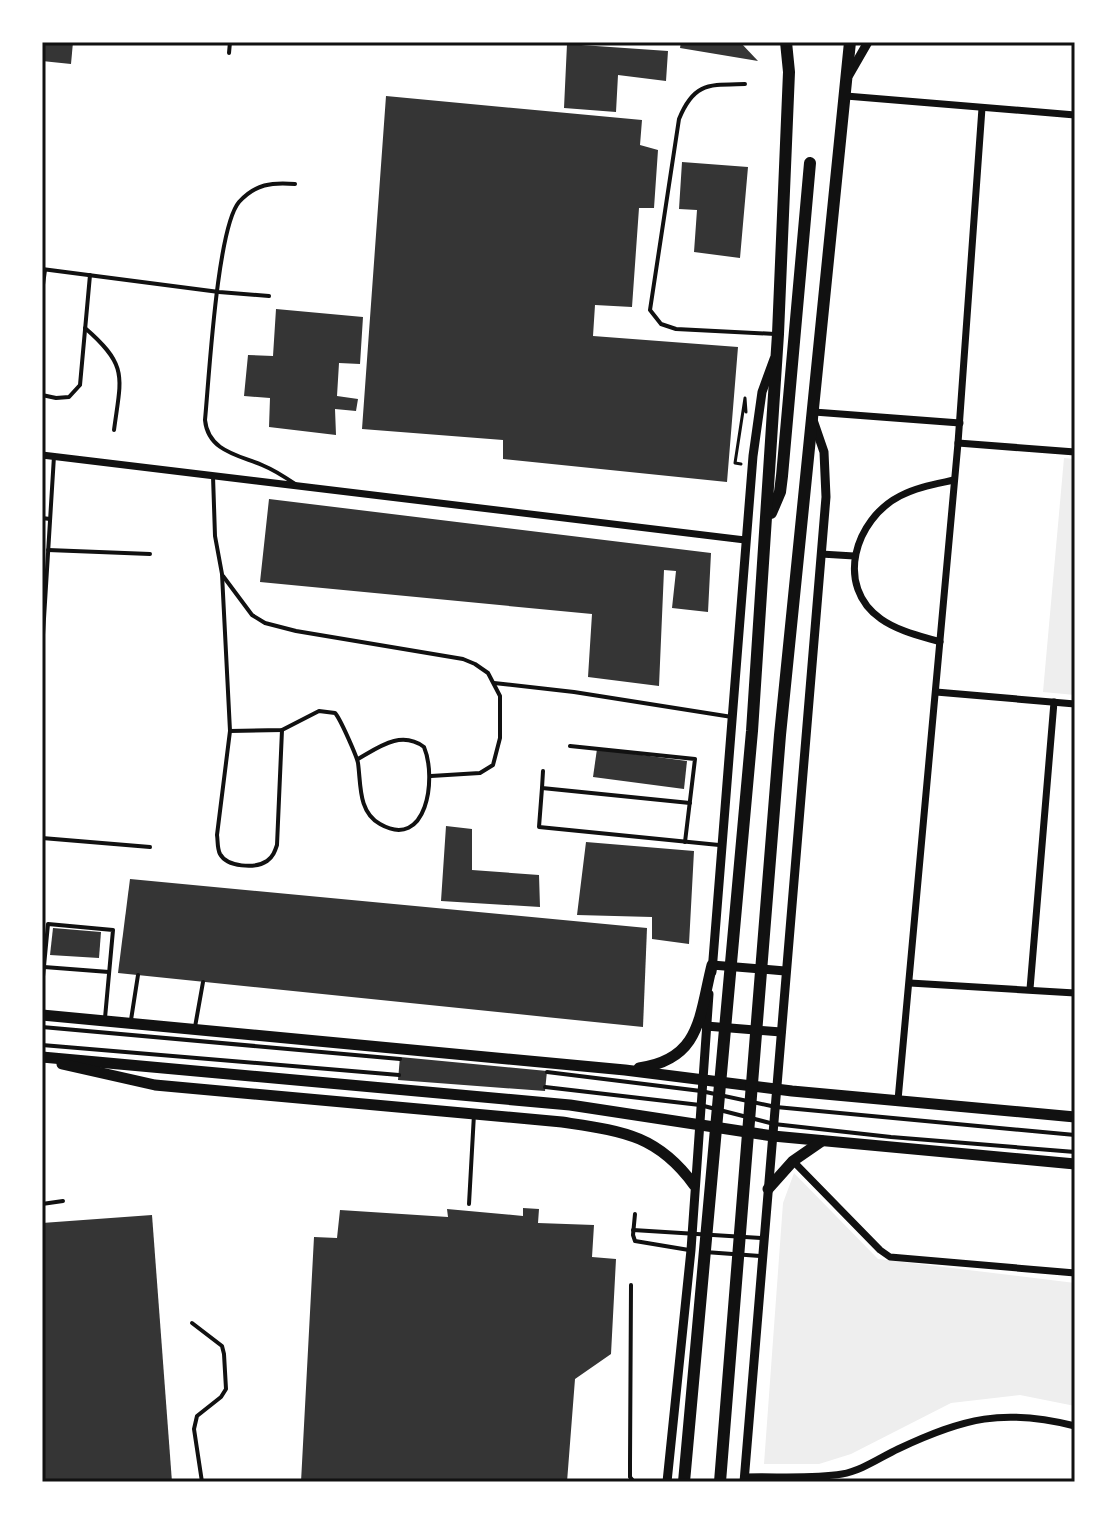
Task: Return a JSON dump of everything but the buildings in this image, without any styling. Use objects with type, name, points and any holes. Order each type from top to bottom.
[{"type":"highway","points":[[684,1482],[752,731],[778,334],[789,72],[786,42]]},
{"type":"highway","points":[[720,1482],[780,735],[850,42]]},
{"type":"highway","points":[[767,519],[775,506],[782,476],[810,163]]},
{"type":"main road","points":[[625,1070],[661,1065],[675,1058],[690,1043],[712,965]]},
{"type":"main road","points":[[42,1015],[625,1070],[701,1086],[777,1089],[1075,1117]]},
{"type":"main road","points":[[42,1058],[155,1085],[562,1122],[633,1137],[662,1149],[680,1165],[694,1185]]},
{"type":"main road","points":[[42,1058],[570,1105],[699,1125],[773,1130],[822,1141],[1075,1164]]},
{"type":"main road","points":[[768,1189],[793,1161],[822,1141]]},
{"type":"street","points":[[848,78],[868,42]]},
{"type":"street","points":[[846,96],[1075,115]]},
{"type":"street","points":[[898,1100],[960,423],[982,108]]},
{"type":"street","points":[[667,1482],[691,1250],[701,1086],[753,456],[762,392],[777,352]]},
{"type":"street","points":[[960,423],[814,416],[826,465],[821,554],[744,1480],[845,1478],[948,1426],[979,1418],[1013,1416],[1075,1426]]},
{"type":"street","points":[[958,443],[1075,452]]},
{"type":"street","points":[[42,455],[745,540]]},
{"type":"street","points":[[940,642],[907,633],[880,619],[859,591],[854,556],[863,531],[883,508],[900,496],[954,480]]},
{"type":"street","points":[[821,554],[854,556]]},
{"type":"street","points":[[936,692],[1075,704]]},
{"type":"street","points":[[1030,989],[1054,702]]},
{"type":"street","points":[[712,965],[785,971]]},
{"type":"street","points":[[910,983],[1075,993]]},
{"type":"street","points":[[706,1026],[781,1032]]},
{"type":"street","points":[[793,1161],[890,1257],[1075,1273]]},
{"type":"lane","points":[[229,53],[230,42]]},
{"type":"lane","points":[[745,84],[709,85],[696,91],[683,109],[676,134],[650,310],[661,324],[676,329],[778,334]]},
{"type":"lane","points":[[295,184],[276,183],[253,189],[238,204],[225,236],[206,429],[216,445],[227,453],[268,468],[297,486]]},
{"type":"lane","points":[[42,292],[43,269],[269,296]]},
{"type":"lane","points":[[42,395],[69,397],[80,385],[90,275]]},
{"type":"lane","points":[[85,328],[119,365],[114,430]]},
{"type":"lane","points":[[42,651],[54,456]]},
{"type":"lane","points":[[213,476],[215,536],[222,574],[230,731],[217,835],[221,857],[228,862],[245,866],[269,860],[277,845],[282,730]]},
{"type":"lane","points":[[42,518],[50,519]]},
{"type":"lane","points":[[48,550],[150,554]]},
{"type":"lane","points":[[222,574],[252,615],[265,623],[463,659],[488,673],[500,696],[501,714],[500,738],[493,765],[480,773],[431,776]]},
{"type":"lane","points":[[494,683],[574,692],[732,717]]},
{"type":"lane","points":[[230,731],[282,730],[319,711],[331,711],[339,717],[346,739],[358,759],[362,800],[377,823],[402,829],[412,824],[428,804],[431,776],[424,747],[411,739],[386,743],[358,759]]},
{"type":"lane","points":[[570,746],[695,759],[685,842]]},
{"type":"lane","points":[[543,771],[539,827],[722,845]]},
{"type":"lane","points":[[542,788],[690,803]]},
{"type":"lane","points":[[42,838],[150,847]]},
{"type":"lane","points":[[42,987],[48,924],[113,930],[105,1021]]},
{"type":"lane","points":[[44,967],[109,972]]},
{"type":"lane","points":[[130,1023],[138,975]]},
{"type":"lane","points":[[195,1029],[203,982]]},
{"type":"lane","points":[[42,1027],[400,1059]]},
{"type":"lane","points":[[42,1045],[399,1075]]},
{"type":"lane","points":[[547,1072],[701,1086],[776,1107],[1075,1135]]},
{"type":"lane","points":[[545,1087],[700,1105],[773,1130],[1075,1152]]},
{"type":"lane","points":[[469,1204],[474,1113]]},
{"type":"lane","points":[[42,1204],[63,1201]]},
{"type":"lane","points":[[635,1214],[633,1238],[640,1243],[763,1256]]},
{"type":"lane","points":[[633,1230],[764,1238]]},
{"type":"lane","points":[[631,1285],[630,1477],[634,1482]]},
{"type":"lane","points":[[192,1323],[222,1346],[224,1354],[226,1389],[221,1397],[197,1416],[194,1429],[202,1482]]},
{"type":"path","points":[[735,463],[745,398],[745,445]]},
{"type":"shaded area","points":[[1064,458],[1075,459],[1075,695],[1043,692]]},
{"type":"shaded area","points":[[794,1173],[878,1259],[1075,1283],[1075,1406],[1020,1395],[951,1403],[851,1454],[819,1464],[764,1464],[783,1203]]}]
